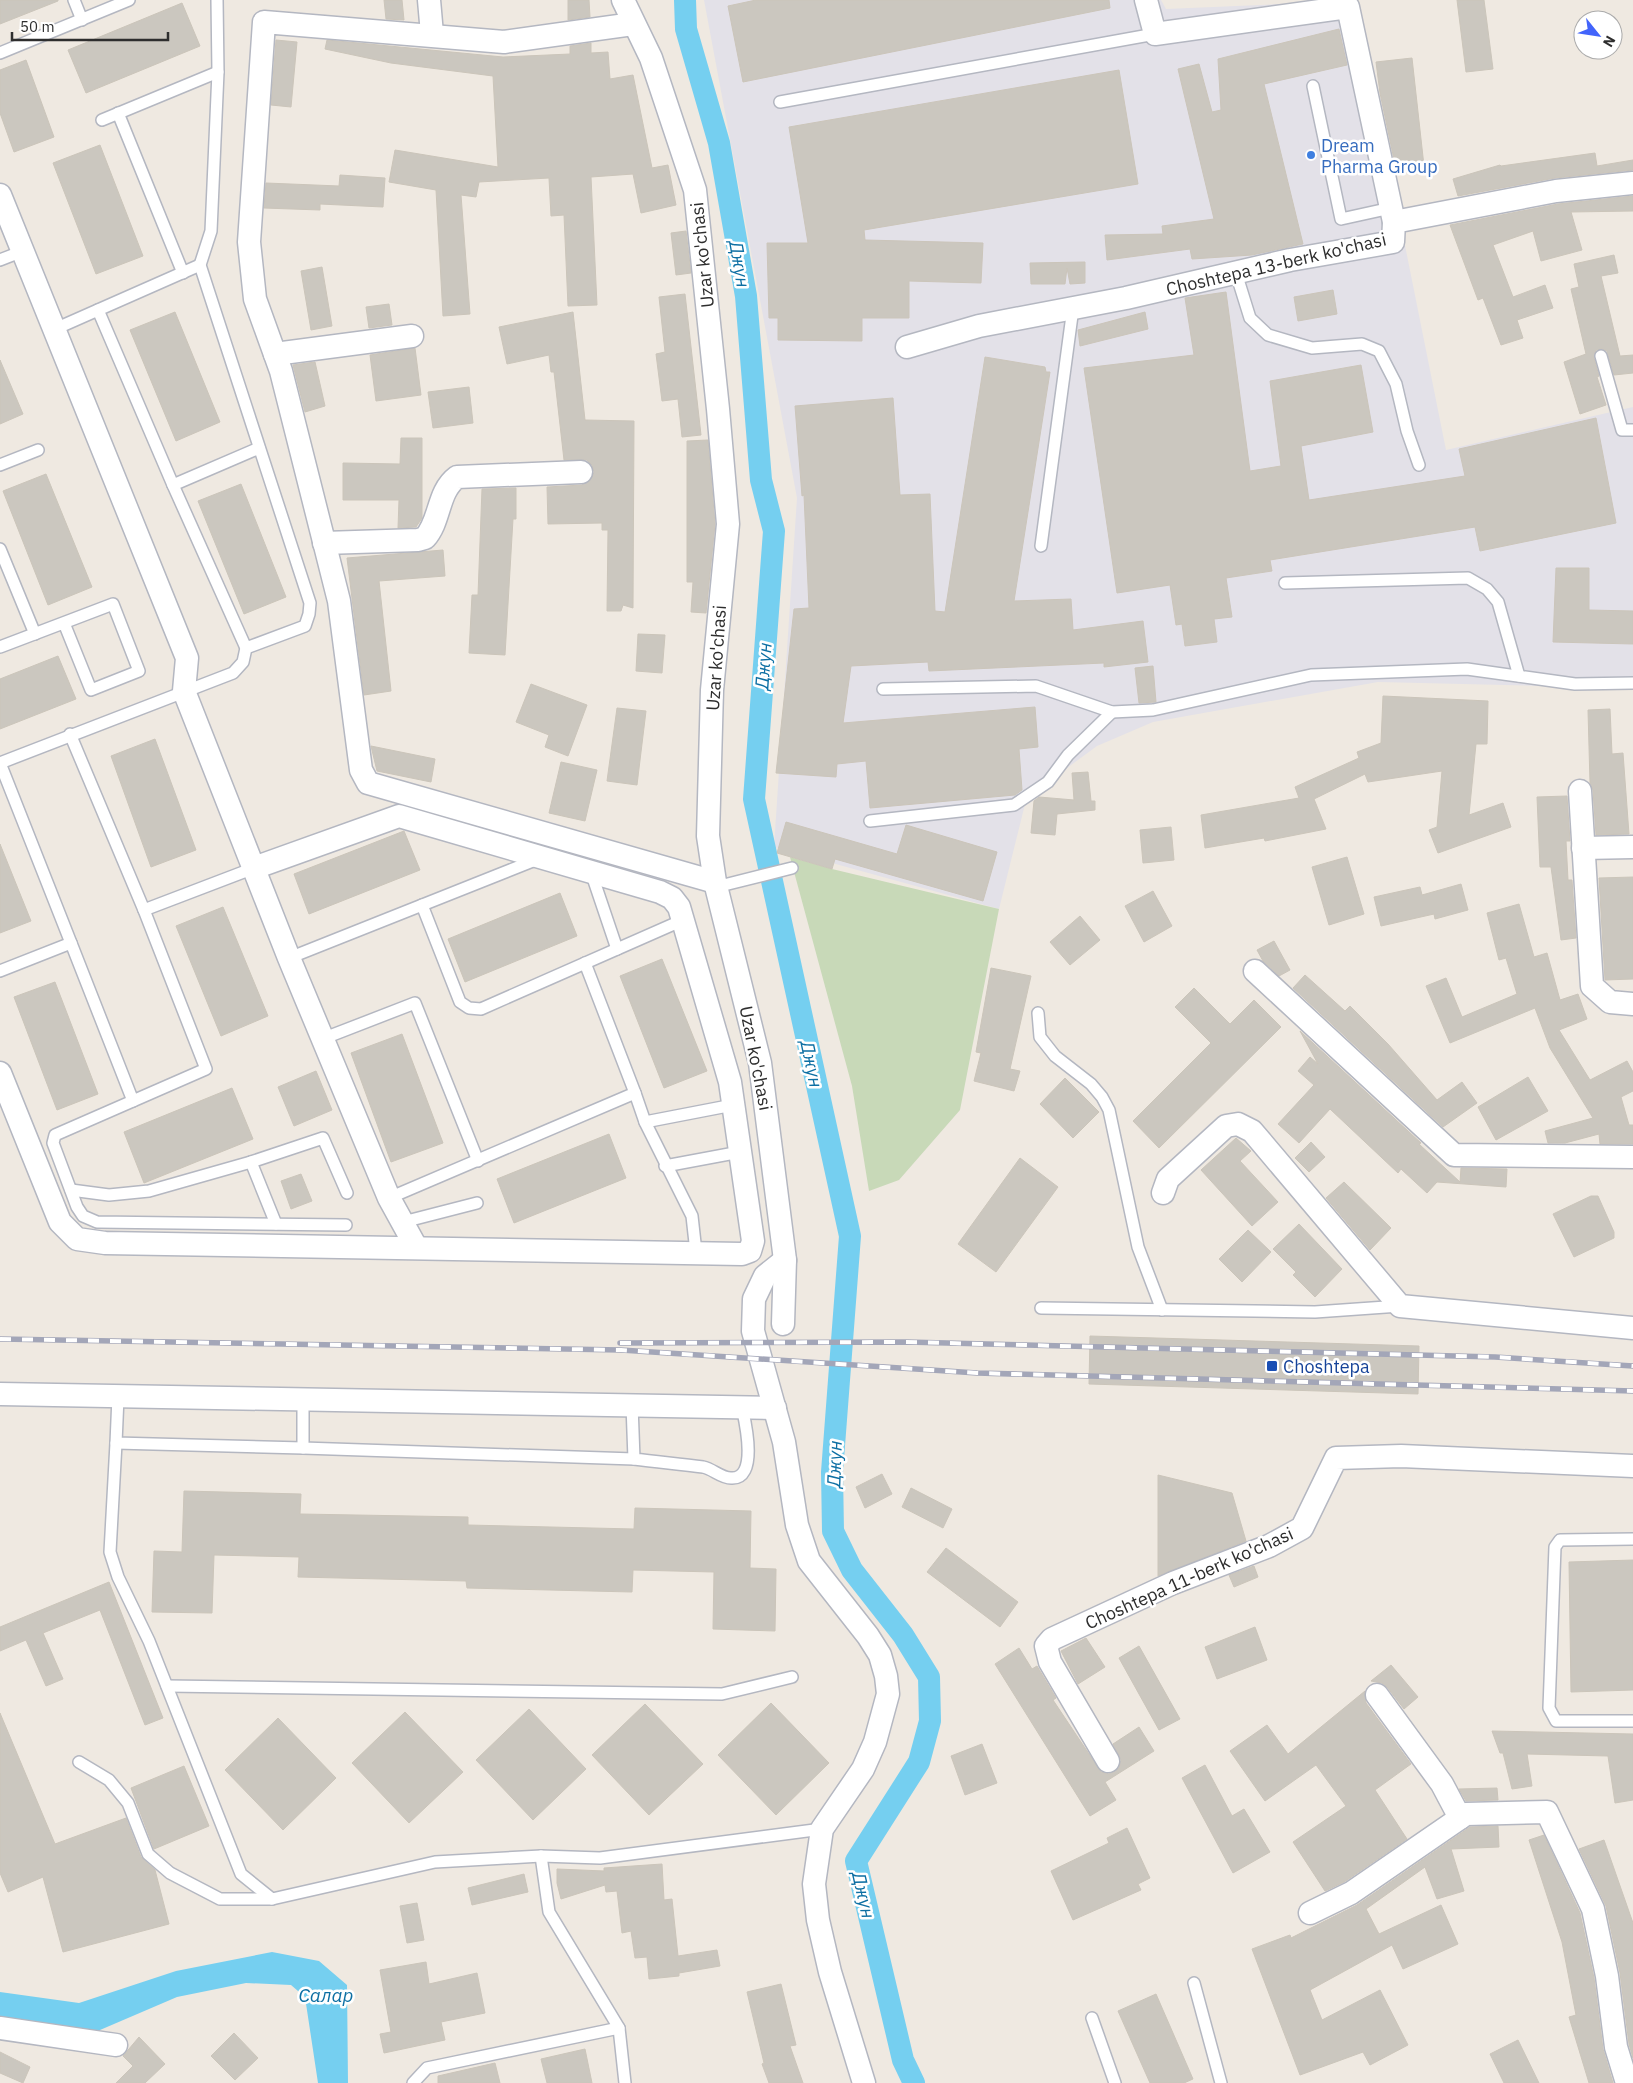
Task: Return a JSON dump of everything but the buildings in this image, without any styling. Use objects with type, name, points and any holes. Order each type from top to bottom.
[{"type":"street","points":[[429,0],[432,34]]},
{"type":"street","name":"Uzar ko'chasi","points":[[623,0],[651,58],[695,190],[728,524],[712,690],[708,836],[722,884],[760,1063],[781,1263],[783,1324]]},
{"type":"street","points":[[1146,0],[1155,34],[1348,7],[1393,215]]},
{"type":"street","points":[[633,24],[504,42],[432,34],[264,22],[249,242],[255,299],[275,354],[339,601],[361,770],[368,784],[722,884]]},
{"type":"street","name":"Choshtepa 13-berk ko'chasi","points":[[907,347],[979,326],[1072,308],[1290,260],[1393,242],[1393,215],[1556,191],[1633,183]]},
{"type":"street","points":[[0,195],[187,658],[184,691],[289,958],[390,1198],[416,1247]]},
{"type":"street","points":[[275,354],[412,336]]},
{"type":"street","points":[[324,543],[418,540],[425,538],[432,526],[448,484],[457,477],[581,472]]},
{"type":"street","points":[[1580,791],[1592,986],[1610,1002],[1633,1004]]},
{"type":"street","points":[[254,868],[399,816],[660,892],[672,898],[680,907],[730,1082],[753,1241],[750,1251]]},
{"type":"street","points":[[1583,848],[1633,847]]},
{"type":"street","points":[[1255,971],[1454,1155],[1633,1157]]},
{"type":"street","points":[[1,1080],[60,1222],[77,1239],[105,1243],[742,1254],[750,1251],[781,1263]]},
{"type":"street","points":[[1164,1193],[1168,1179],[1226,1126],[1238,1124],[1252,1131],[1400,1306],[1633,1328]]},
{"type":"street","points":[[781,1263],[764,1276],[754,1299],[753,1331],[784,1442],[797,1525],[809,1562],[868,1636],[880,1655],[886,1676],[886,1700],[875,1742],[863,1769],[822,1829],[814,1884],[818,1920],[830,1972],[864,2083]]},
{"type":"street","points":[[0,1394],[303,1402],[434,1401],[775,1408]]},
{"type":"street","name":"Choshtepa 11-berk ko'chasi","points":[[1108,1761],[1050,1662],[1046,1646],[1052,1638],[1173,1583],[1269,1546],[1302,1528],[1336,1458],[1401,1456],[1633,1466]]},
{"type":"street","points":[[1377,1695],[1442,1784],[1460,1818]]},
{"type":"street","points":[[1310,1913],[1351,1893],[1466,1814],[1547,1812],[1593,1909],[1606,1976],[1616,2047],[1627,2083]]},
{"type":"street","points":[[0,2028],[116,2045]]},
{"type":"lane","points":[[74,0],[82,20]]},
{"type":"lane","points":[[0,53],[129,0]]},
{"type":"lane","points":[[218,0],[218,72],[212,232],[200,265],[310,603],[305,626],[246,648]]},
{"type":"lane","points":[[780,102],[1155,34]]},
{"type":"lane","points":[[102,120],[218,72]]},
{"type":"lane","points":[[1313,86],[1341,219],[1393,215]]},
{"type":"lane","points":[[118,113],[183,273]]},
{"type":"lane","points":[[0,260],[23,250]]},
{"type":"lane","points":[[55,329],[200,265]]},
{"type":"lane","points":[[1236,273],[1250,318],[1268,335],[1312,348],[1362,344],[1379,351],[1396,384],[1407,431],[1420,464]]},
{"type":"lane","points":[[1041,546],[1072,308]]},
{"type":"lane","points":[[98,310],[172,485],[246,648],[244,662],[233,673],[70,734],[0,763],[133,1100]]},
{"type":"lane","points":[[1601,356],[1622,430],[1633,430]]},
{"type":"lane","points":[[172,485],[259,448]]},
{"type":"lane","points":[[0,465],[38,450]]},
{"type":"lane","points":[[0,549],[35,634]]},
{"type":"lane","points":[[1285,583],[1468,578],[1487,589],[1498,602],[1519,676]]},
{"type":"lane","points":[[0,647],[113,604],[139,671],[91,690],[64,623]]},
{"type":"lane","points":[[883,689],[1036,686],[1112,712],[1153,710],[1311,675],[1467,669],[1575,684],[1633,682]]},
{"type":"lane","points":[[870,821],[1014,805],[1048,782],[1068,755],[1112,712]]},
{"type":"lane","points":[[70,734],[144,910],[206,1069],[55,1135],[54,1143],[71,1190],[83,1216],[97,1222],[346,1225]]},
{"type":"lane","points":[[289,958],[542,858]]},
{"type":"lane","points":[[144,910],[254,868]]},
{"type":"lane","points":[[722,884],[792,868]]},
{"type":"lane","points":[[591,872],[617,949]]},
{"type":"lane","points":[[422,904],[460,1002],[469,1008],[481,1009],[683,920]]},
{"type":"lane","points":[[0,971],[71,943]]},
{"type":"lane","points":[[585,963],[645,1122],[665,1166],[692,1216],[696,1252]]},
{"type":"lane","points":[[322,1039],[415,1003],[478,1161]]},
{"type":"lane","points":[[1038,1013],[1040,1037],[1055,1056],[1091,1084],[1109,1110],[1138,1246],[1162,1310]]},
{"type":"lane","points":[[390,1198],[635,1093]]},
{"type":"lane","points":[[645,1122],[733,1105]]},
{"type":"lane","points":[[71,1190],[109,1195],[149,1191],[251,1162],[323,1138],[347,1193]]},
{"type":"lane","points":[[665,1166],[740,1152]]},
{"type":"lane","points":[[251,1162],[276,1224]]},
{"type":"lane","points":[[402,1222],[477,1203]]},
{"type":"lane","points":[[1041,1308],[1315,1312],[1400,1306]]},
{"type":"lane","points":[[118,1397],[110,1552],[118,1577],[149,1641],[241,1874],[272,1899]]},
{"type":"lane","points":[[303,1402],[303,1448]]},
{"type":"lane","points":[[632,1405],[634,1459]]},
{"type":"lane","points":[[116,1443],[634,1459],[706,1468],[727,1478],[734,1479],[741,1474],[748,1460],[750,1441],[742,1407]]},
{"type":"lane","points":[[1633,1539],[1560,1540],[1555,1547],[1549,1708],[1556,1721],[1633,1721]]},
{"type":"lane","points":[[167,1686],[722,1694],[792,1677]]},
{"type":"lane","points":[[79,1762],[109,1780],[128,1803],[148,1854],[170,1873],[220,1899],[272,1899],[435,1862],[541,1856],[600,1858],[822,1829]]},
{"type":"lane","points":[[541,1856],[549,1912],[619,2028],[625,2083]]},
{"type":"lane","points":[[1194,1983],[1222,2083]]},
{"type":"lane","points":[[1092,2018],[1115,2083]]},
{"type":"lane","points":[[413,2083],[427,2068],[619,2028]]},
{"type":"shaded area","points":[[704,0],[1161,0],[1166,9],[1356,1],[1446,450],[1633,407],[1633,688],[1378,682],[1153,722],[1097,746],[1048,782],[1029,788],[999,909],[774,847],[797,498]]},
{"type":"green space","points":[[790,857],[832,869],[999,909],[960,1110],[899,1180],[869,1191],[852,1086]]},
{"type":"water","name":"Салар","points":[[272,1952],[319,1961],[347,1985],[348,2083],[318,2083],[305,1997],[291,1985],[246,1983],[177,1997],[93,2033],[0,2027],[0,1992],[79,2003],[176,1971]]},
{"type":"waterway","name":"Джун","points":[[685,0],[686,29],[719,143],[746,296],[761,480],[774,531],[754,799],[850,1236],[832,1472],[833,1531],[852,1570],[903,1635],[929,1677],[930,1721],[919,1762],[856,1861],[903,2060],[914,2083]]},
{"type":"railway","points":[[0,1339],[621,1350],[977,1373],[1633,1391]]},
{"type":"railway","points":[[620,1343],[906,1342],[1495,1357],[1633,1366]]},
{"type":"place","name":"Dream Pharma Group","points":[[1311,155]]},
{"type":"place","name":"Choshtepa","points":[[1272,1366]]}]
